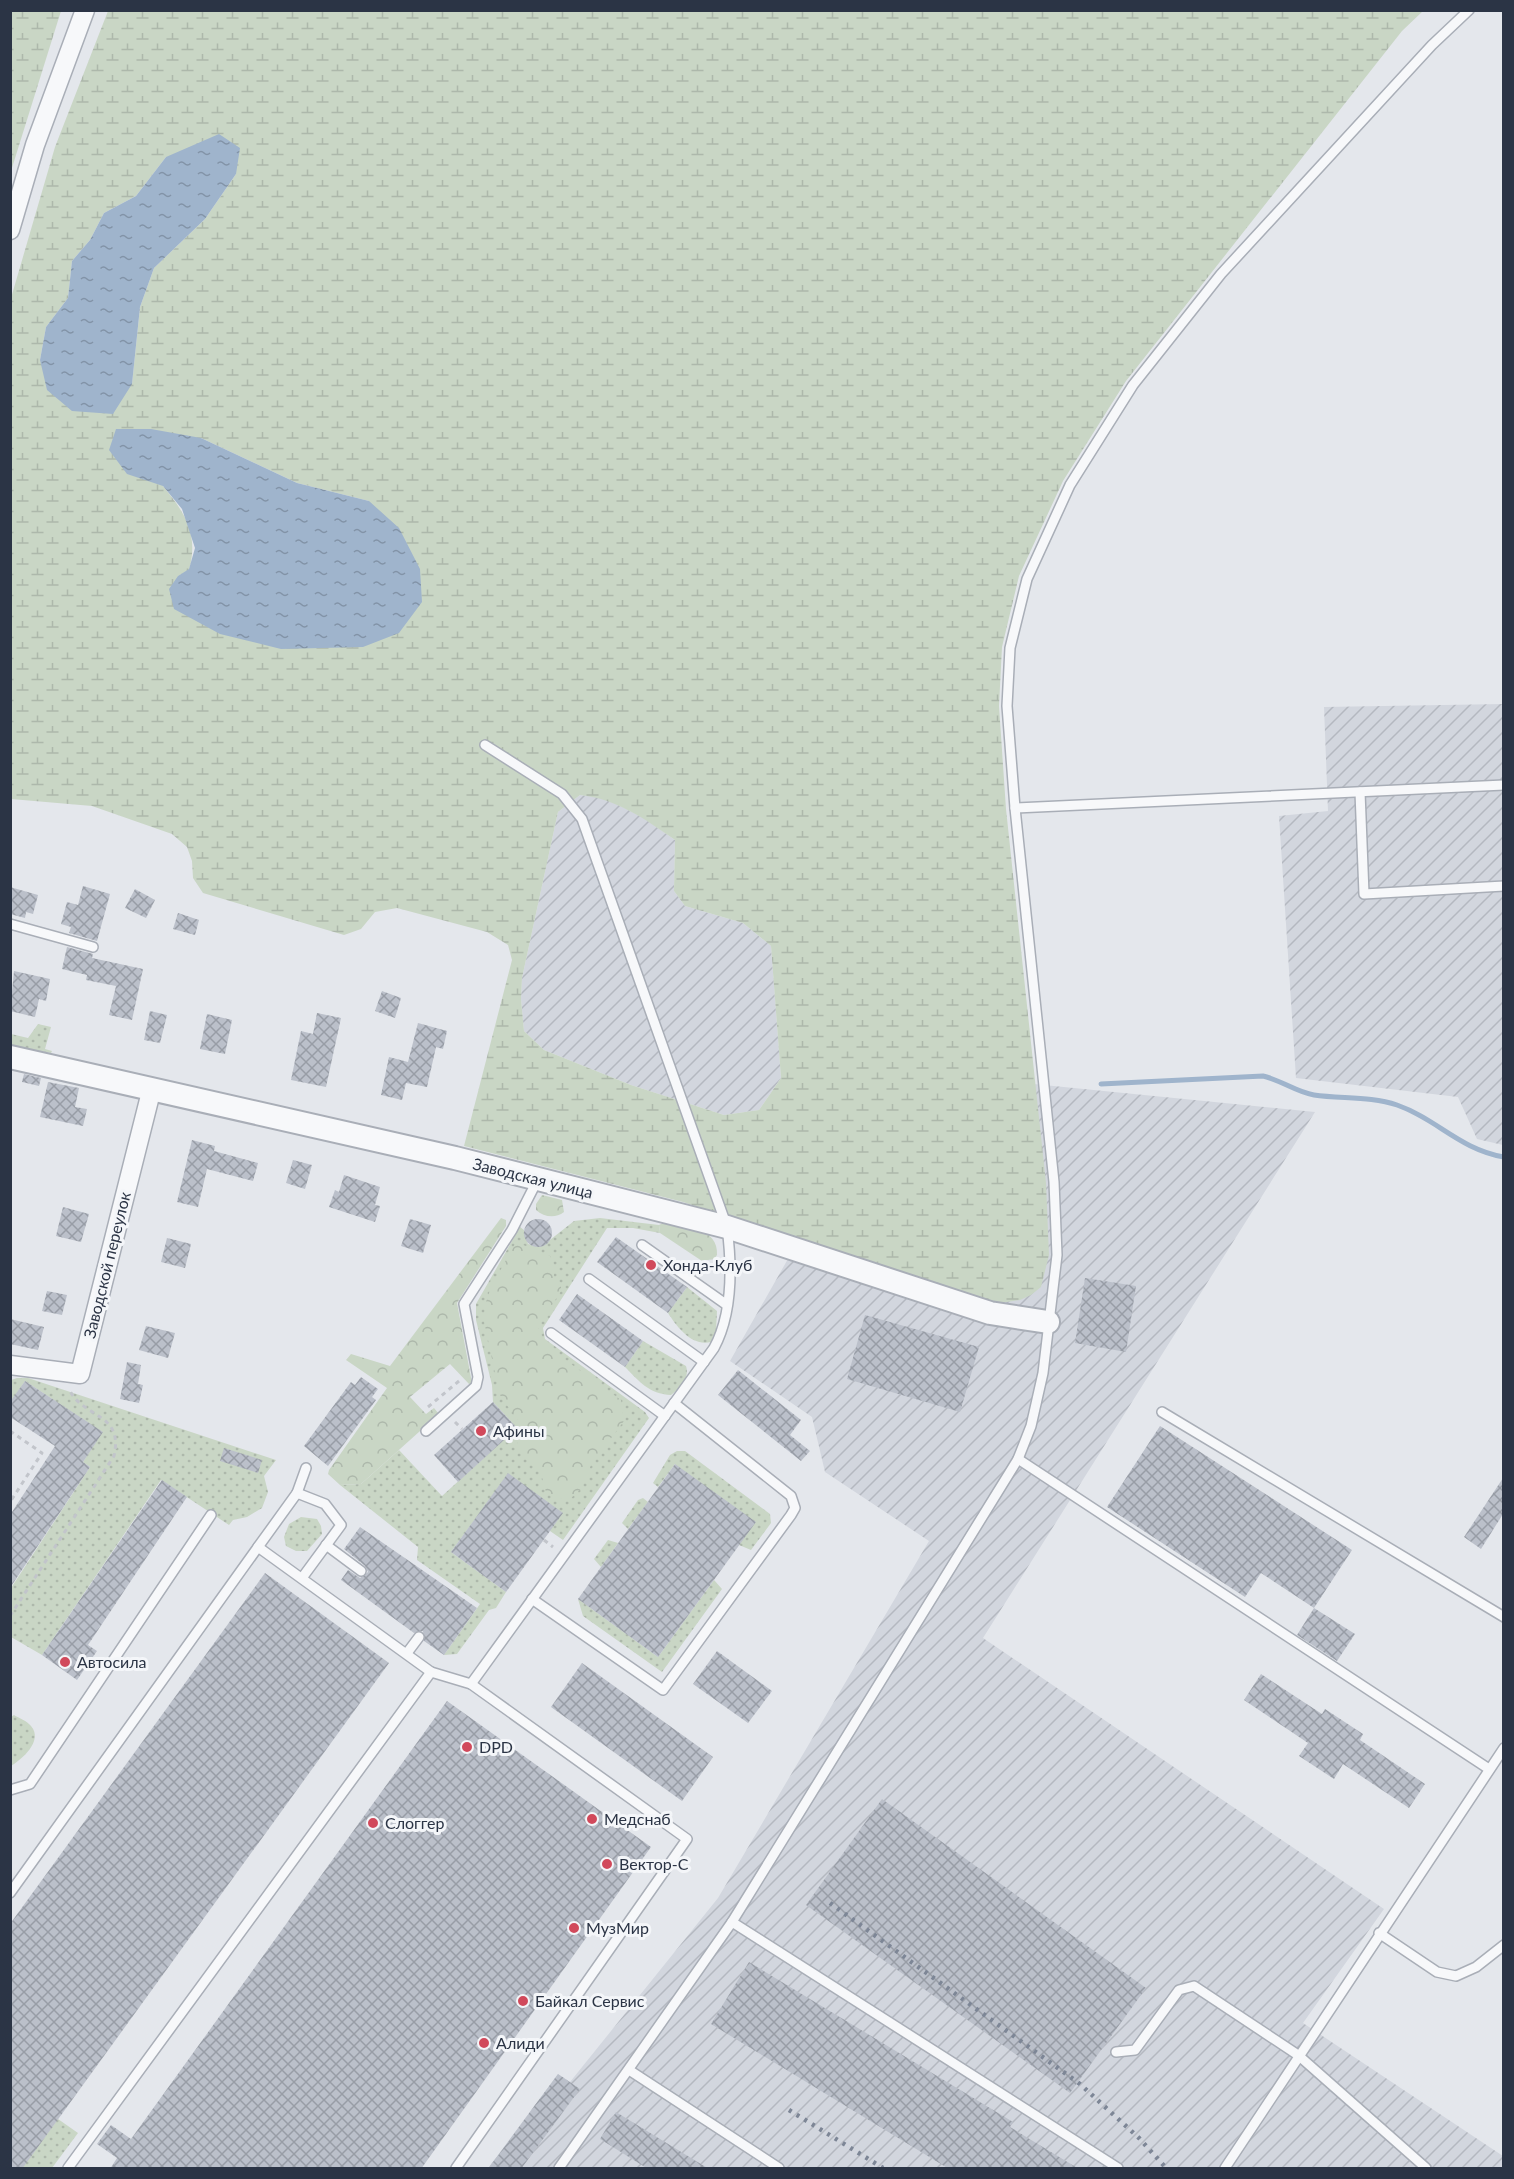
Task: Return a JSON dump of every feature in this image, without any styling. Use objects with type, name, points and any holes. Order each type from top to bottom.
[{"type":"street","points":[[10,230],[35,145],[85,10]]},
{"type":"street","name":"Заводская улица","points":[[10,1057],[538,1179],[727,1227],[990,1313],[1048,1322]]},
{"type":"street","name":"Заводской переулок","points":[[61,1373],[80,1374],[152,1089]]},
{"type":"street","points":[[10,1365],[61,1373]]},
{"type":"lane","points":[[559,2169],[732,1922],[1018,1459],[1031,1426],[1043,1373],[1057,1255],[1054,1182],[1015,808],[1007,706],[1010,648],[1027,579],[1070,485],[1133,386],[1221,273],[1424,53],[1469,10]]},
{"type":"lane","points":[[471,1684],[704,1362],[722,1332],[727,1305],[729,1252],[727,1227],[582,819],[562,794],[485,745]]},
{"type":"lane","points":[[1015,808],[1503,785]]},
{"type":"lane","points":[[1360,792],[1364,894],[1503,886]]},
{"type":"lane","points":[[10,924],[93,947]]},
{"type":"lane","points":[[426,1431],[476,1386],[478,1377],[464,1304],[512,1230],[538,1179]]},
{"type":"lane","points":[[642,1245],[727,1305]]},
{"type":"lane","points":[[589,1279],[704,1362]]},
{"type":"lane","points":[[551,1333],[665,1416]]},
{"type":"lane","points":[[532,1599],[663,1689],[791,1515],[795,1508],[791,1496],[674,1403]]},
{"type":"lane","points":[[1162,1412],[1503,1617]]},
{"type":"lane","points":[[1018,1459],[1489,1769]]},
{"type":"lane","points":[[10,1893],[297,1493],[306,1468]]},
{"type":"lane","points":[[297,1493],[325,1504],[341,1525],[302,1578]]},
{"type":"lane","points":[[10,1790],[30,1784],[211,1515]]},
{"type":"lane","points":[[326,1545],[361,1571]]},
{"type":"lane","points":[[258,1547],[431,1672],[471,1684],[687,1839],[456,2169]]},
{"type":"lane","points":[[407,1653],[419,1637]]},
{"type":"lane","points":[[68,2169],[431,1672]]},
{"type":"lane","points":[[1225,2169],[1298,2055],[1503,1748]]},
{"type":"lane","points":[[732,1922],[1118,2169]]},
{"type":"lane","points":[[1379,1933],[1437,1972],[1456,1976],[1476,1967],[1503,1945]]},
{"type":"lane","points":[[1116,2052],[1134,2050],[1179,1990],[1194,1986],[1298,2055],[1426,2169]]},
{"type":"lane","points":[[629,2070],[779,2169]]},
{"type":"path","points":[[10,1616],[110,1465],[116,1446],[116,1436],[105,1418],[74,1401],[61,1373]]},
{"type":"path","points":[[428,1407],[459,1381]]},
{"type":"path","points":[[10,1431],[42,1453],[10,1502]]},
{"type":"path","points":[[544,1540],[552,1546]]},
{"type":"shaded area","points":[[1503,704],[1503,1145],[1477,1139],[1458,1097],[1296,1078],[1279,816],[1328,811],[1324,707]]},
{"type":"shaded area","points":[[580,795],[603,797],[644,818],[675,840],[674,891],[685,906],[743,923],[771,946],[781,1078],[759,1110],[724,1115],[631,1085],[544,1050],[524,1031],[522,978],[558,812]]},
{"type":"shaded area","points":[[982,1079],[1315,1112],[983,1638],[1384,1909],[1303,2023],[1503,2156],[1503,2168],[489,2167],[558,2074],[570,2082],[718,1898],[929,1541],[825,1472],[812,1417],[730,1361],[843,1162]]},
{"type":"green space","points":[[10,11],[61,11],[11,171]]},
{"type":"green space","points":[[108,11],[1423,11],[1402,31],[1126,381],[1063,481],[1019,576],[1002,647],[999,706],[1006,809],[1046,1183],[1049,1255],[1041,1287],[1020,1300],[994,1304],[964,1297],[683,1202],[464,1146],[512,960],[508,945],[487,932],[397,908],[375,912],[361,929],[344,935],[203,893],[193,878],[192,861],[187,847],[172,834],[92,806],[11,799],[11,298],[55,147]],"holes":[[[166,157],[236,174],[205,219],[154,268],[140,307],[132,384],[40,360],[46,327],[68,298],[72,261],[90,240],[104,213],[136,196]],[[201,438],[297,483],[369,501],[178,576],[189,570],[192,557],[191,535],[184,515],[163,486]],[[580,795],[618,805],[642,818],[675,840],[674,891],[685,906],[743,923],[771,946],[781,1078],[759,1110],[724,1115],[631,1085],[544,1050],[524,1031],[522,978],[558,812]]]},
{"type":"green space","points":[[38,1024],[51,1027],[45,1049],[52,1051],[51,1053],[11,1046],[11,1034],[28,1038]]},
{"type":"green space","points":[[542,1195],[562,1200],[564,1212],[557,1216],[550,1216],[536,1210],[536,1204]]},
{"type":"green space","points":[[501,1218],[506,1220],[506,1226],[457,1303],[472,1383],[469,1384],[450,1364],[410,1397],[426,1414],[434,1408],[439,1414],[361,1484],[340,1485],[328,1474],[329,1470],[387,1388],[346,1360],[351,1354],[390,1366]]},
{"type":"green space","points":[[600,1218],[659,1225],[660,1233],[633,1228],[607,1228],[543,1328],[545,1339],[645,1412],[649,1418],[563,1540],[550,1531],[508,1474],[451,1552],[506,1592],[496,1608],[489,1610],[457,1654],[444,1655],[480,1604],[417,1560],[418,1547],[340,1485],[361,1484],[399,1450],[442,1496],[517,1428],[493,1402],[492,1385],[476,1320],[476,1304],[520,1227],[524,1230],[528,1244],[541,1247],[574,1221]]},
{"type":"green space","points":[[663,1223],[690,1227],[707,1234],[716,1246],[717,1255],[714,1259],[702,1261],[660,1233],[659,1225]]},
{"type":"green space","points":[[516,1242],[550,1256],[554,1265],[554,1278],[561,1283],[561,1291],[538,1327],[546,1346],[621,1400],[624,1421],[591,1465],[581,1489],[571,1498],[559,1499],[546,1492],[540,1470],[517,1448],[520,1430],[518,1420],[499,1392],[484,1321],[485,1305],[491,1287]]},
{"type":"green space","points":[[687,1287],[717,1311],[716,1331],[711,1342],[704,1343],[691,1339],[668,1313]]},
{"type":"green space","points":[[643,1341],[686,1366],[685,1379],[671,1395],[650,1389],[625,1367]]},
{"type":"green space","points":[[28,1378],[276,1460],[264,1476],[268,1492],[262,1508],[247,1517],[233,1520],[229,1525],[161,1480],[42,1655],[11,1637],[11,1588],[90,1467],[83,1462],[102,1432],[25,1381],[11,1402],[11,1380]]},
{"type":"green space","points":[[677,1451],[685,1451],[770,1514],[771,1523],[751,1550],[739,1545],[675,1464],[658,1487],[653,1483],[670,1455]]},
{"type":"green space","points":[[643,1498],[648,1502],[628,1529],[622,1523],[638,1500]]},
{"type":"green space","points":[[301,1517],[317,1519],[321,1526],[322,1534],[307,1551],[296,1551],[286,1546],[284,1537],[289,1524]]},
{"type":"green space","points":[[608,1540],[618,1543],[601,1567],[594,1559]]},
{"type":"green space","points":[[714,1580],[722,1589],[662,1672],[583,1616],[578,1599],[658,1657]]},
{"type":"green space","points":[[14,1715],[31,1726],[35,1738],[30,1749],[11,1766],[11,1717]]},
{"type":"green space","points":[[58,2119],[78,2133],[52,2168],[22,2168]]},
{"type":"water","points":[[219,134],[240,148],[236,174],[205,219],[154,268],[140,307],[132,384],[113,414],[72,411],[47,390],[40,360],[46,327],[68,298],[72,261],[90,240],[104,213],[136,196],[166,157]]},
{"type":"water","points":[[116,429],[151,429],[201,438],[297,483],[369,501],[399,528],[420,569],[422,602],[399,633],[363,647],[281,649],[220,634],[174,609],[169,589],[178,576],[189,569],[195,548],[182,509],[163,486],[127,474],[109,450]]},
{"type":"building","points":[[83,886],[110,894],[97,941],[69,933],[71,927],[61,924],[67,902],[78,905]]},
{"type":"building","points":[[10,887],[38,895],[33,914],[26,912],[25,918],[10,914]]},
{"type":"building","points":[[135,889],[155,900],[146,918],[125,908]]},
{"type":"building","points":[[178,913],[199,920],[195,935],[173,929]]},
{"type":"building","points":[[67,947],[93,954],[92,958],[143,969],[132,1020],[109,1015],[116,986],[86,980],[87,975],[62,969]]},
{"type":"building","points":[[14,971],[50,979],[46,1001],[39,999],[35,1017],[10,1011]]},
{"type":"building","points":[[382,991],[401,998],[395,1018],[375,1011]]},
{"type":"building","points":[[150,1011],[167,1015],[160,1043],[144,1040]]},
{"type":"building","points":[[317,1013],[341,1018],[326,1087],[291,1080],[301,1031],[313,1034]]},
{"type":"building","points":[[207,1014],[232,1020],[225,1054],[200,1049]]},
{"type":"building","points":[[418,1023],[447,1031],[443,1049],[436,1047],[427,1087],[406,1083],[402,1100],[381,1095],[389,1057],[408,1062]]},
{"type":"building","points":[[24,1074],[41,1078],[39,1086],[22,1082]]},
{"type":"building","points":[[48,1082],[79,1088],[75,1107],[87,1109],[83,1126],[40,1117]]},
{"type":"building","points":[[192,1140],[215,1146],[214,1151],[258,1163],[253,1181],[207,1169],[198,1207],[177,1202]]},
{"type":"building","points":[[293,1160],[312,1165],[305,1189],[286,1183]]},
{"type":"building","points":[[344,1175],[380,1187],[375,1205],[380,1206],[375,1222],[329,1207],[335,1190],[339,1192]]},
{"type":"building","points":[[63,1207],[89,1214],[81,1242],[56,1236]]},
{"type":"building","points":[[410,1219],[431,1225],[423,1253],[401,1246]]},
{"type":"building","points":[[538,1219],[548,1223],[552,1233],[548,1243],[538,1247],[528,1243],[524,1233],[528,1223]]},
{"type":"building","points":[[616,1237],[687,1287],[668,1313],[597,1262]]},
{"type":"building","points":[[167,1238],[191,1244],[185,1268],[161,1262]]},
{"type":"building","points":[[1085,1278],[1136,1286],[1126,1352],[1075,1343]]},
{"type":"building","points":[[47,1291],[67,1295],[62,1315],[42,1311]]},
{"type":"building","points":[[577,1294],[643,1341],[625,1367],[559,1320]]},
{"type":"building","points":[[865,1315],[979,1347],[960,1412],[847,1379]]},
{"type":"building","points":[[10,1319],[44,1327],[38,1350],[10,1344]]},
{"type":"building","points":[[146,1326],[175,1333],[168,1358],[139,1350]]},
{"type":"building","points":[[127,1362],[141,1365],[138,1384],[143,1385],[139,1403],[120,1399]]},
{"type":"building","points":[[738,1370],[801,1420],[790,1435],[810,1451],[801,1461],[718,1395]]},
{"type":"building","points":[[361,1377],[378,1389],[372,1397],[376,1400],[328,1466],[304,1446],[351,1382],[355,1385]]},
{"type":"building","points":[[25,1381],[103,1432],[83,1462],[90,1467],[10,1588],[10,1515],[55,1446],[10,1417],[10,1402]]},
{"type":"building","points":[[493,1402],[517,1428],[458,1482],[434,1455]]},
{"type":"building","points":[[1160,1426],[1352,1550],[1314,1608],[1261,1573],[1245,1597],[1107,1507]]},
{"type":"building","points":[[224,1448],[262,1460],[258,1473],[220,1461]]},
{"type":"building","points":[[675,1464],[756,1522],[658,1657],[578,1599]]},
{"type":"building","points":[[508,1473],[563,1513],[506,1592],[451,1552]]},
{"type":"building","points":[[1503,1478],[1503,1514],[1481,1549],[1464,1537]]},
{"type":"building","points":[[162,1480],[187,1497],[88,1645],[97,1651],[77,1680],[42,1655]]},
{"type":"building","points":[[360,1527],[477,1608],[444,1655],[424,1641],[423,1631],[414,1633],[341,1580],[348,1570],[360,1578],[368,1572],[365,1566],[344,1549]]},
{"type":"building","points":[[265,1573],[389,1663],[22,2169],[10,2169],[10,1924]]},
{"type":"building","points":[[1314,1608],[1355,1634],[1337,1661],[1297,1635]]},
{"type":"building","points":[[717,1651],[772,1691],[748,1723],[693,1684]]},
{"type":"building","points":[[582,1663],[713,1757],[682,1801],[551,1707]]},
{"type":"building","points":[[1261,1674],[1322,1714],[1325,1709],[1363,1734],[1360,1740],[1425,1784],[1409,1808],[1343,1764],[1334,1779],[1299,1756],[1308,1743],[1244,1700]]},
{"type":"building","points":[[447,1701],[651,1847],[421,2169],[110,2169],[117,2158],[97,2144],[111,2125],[131,2139]]},
{"type":"building","points":[[882,1799],[1146,1988],[1070,2093],[806,1905]]},
{"type":"building","points":[[749,1962],[1013,2122],[1010,2127],[1079,2169],[949,2169],[711,2024]]},
{"type":"building","points":[[558,2074],[580,2089],[521,2169],[488,2169]]},
{"type":"building","points":[[616,2112],[709,2169],[648,2169],[600,2139]]},
{"type":"waterway","points":[[1101,1084],[1263,1076],[1314,1095],[1366,1099],[1397,1105],[1424,1118],[1461,1141],[1488,1153],[1504,1157]]},
{"type":"railway","points":[[830,1903],[1080,2084],[1139,2138],[1166,2168]]},
{"type":"railway","points":[[789,2110],[883,2168]]},
{"type":"place","name":"Хонда-Клуб","points":[[651,1265]]},
{"type":"place","name":"Афины","points":[[481,1431]]},
{"type":"place","name":"Автосила","points":[[65,1662]]},
{"type":"place","name":"DPD","points":[[467,1747]]},
{"type":"place","name":"Медснаб","points":[[592,1819]]},
{"type":"place","name":"Слоггер","points":[[373,1823]]},
{"type":"place","name":"Вектор-С","points":[[607,1864]]},
{"type":"place","name":"МузМир","points":[[574,1928]]},
{"type":"place","name":"Байкал Сервис","points":[[523,2001]]},
{"type":"place","name":"Алиди","points":[[484,2043]]}]
